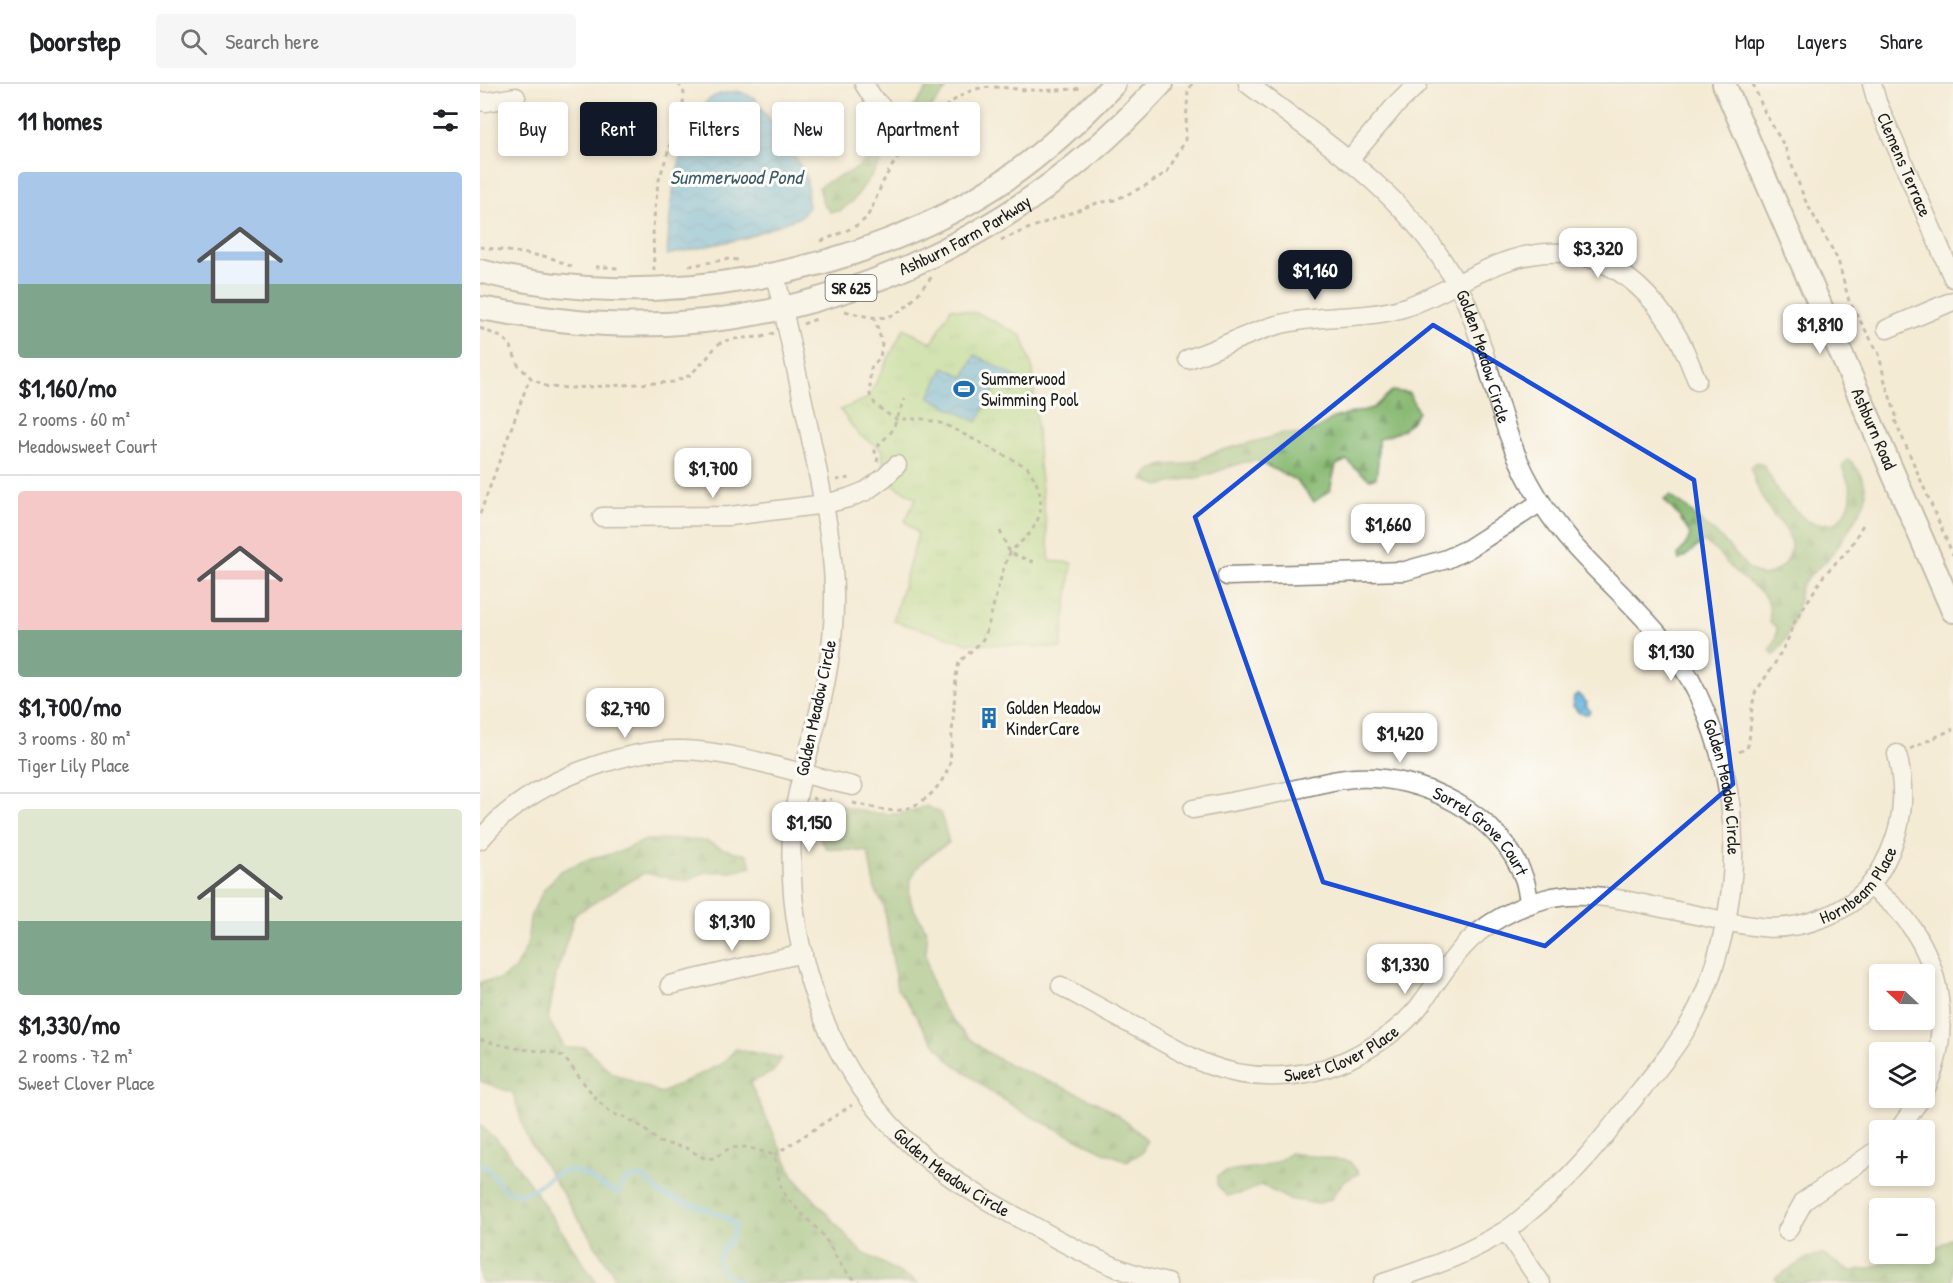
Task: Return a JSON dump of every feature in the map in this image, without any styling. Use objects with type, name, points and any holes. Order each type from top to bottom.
[{"type":"main road","name":"Ashburn Farm Parkway","points":[[480,271],[536,283],[646,289],[684,287],[775,274],[839,258],[945,215],[1005,180],[1063,134],[1114,84]]},
{"type":"main road","name":"Ashburn Farm Parkway","points":[[480,308],[535,318],[606,324],[648,324],[706,320],[783,307],[828,296],[897,272],[973,236],[1042,191],[1080,162],[1116,131],[1161,84]]},
{"type":"main road","name":"Ashburn Road","points":[[1724,84],[1953,611]]},
{"type":"street","points":[[864,84],[877,102]]},
{"type":"street","name":"Golden Meadow Circle","points":[[1248,84],[1349,160],[1397,204],[1435,249],[1469,306],[1487,357],[1506,429],[1526,476],[1541,502],[1574,547],[1635,608],[1682,663],[1697,693],[1718,746],[1733,815],[1734,868],[1726,922],[1717,960],[1695,1014],[1666,1059],[1587,1158],[1548,1196],[1506,1231],[1438,1265],[1383,1283]]},
{"type":"street","points":[[1349,160],[1394,107],[1418,84]]},
{"type":"street","name":"Clemens Terrace","points":[[1872,84],[1877,102],[1953,278]]},
{"type":"street","points":[[480,100],[486,102],[516,97]]},
{"type":"street","points":[[1188,360],[1281,324],[1403,308],[1457,285],[1484,270],[1511,260],[1532,255],[1568,253],[1598,260],[1624,275],[1658,308],[1680,339],[1697,380]]},
{"type":"street","name":"Golden Meadow Circle","points":[[775,274],[825,504],[832,552],[833,624],[820,705],[798,794],[792,829],[791,866],[793,902],[803,953],[814,996],[824,1023],[849,1071],[891,1126],[922,1155],[966,1187],[1067,1245],[1096,1259],[1167,1283]]},
{"type":"street","points":[[1887,330],[1953,301]]},
{"type":"street","points":[[602,517],[730,516],[825,504],[866,490],[885,477],[897,465]]},
{"type":"street","points":[[1227,576],[1405,571],[1447,559],[1468,549],[1541,502]]},
{"type":"street","points":[[480,840],[509,811],[542,789],[587,768],[670,750],[724,755],[803,773],[849,793]]},
{"type":"street","name":"Hornbeam Place","points":[[1726,922],[1769,928],[1806,925],[1837,912],[1854,901],[1870,886],[1891,852],[1899,829],[1903,796],[1898,754]]},
{"type":"street","name":"Sorrel Grove Court","points":[[1193,809],[1344,779],[1375,779],[1413,785],[1443,796],[1469,811],[1501,840],[1519,868],[1530,904]]},
{"type":"street","points":[[1870,886],[1910,925],[1928,958],[1940,1008],[1941,1036],[1935,1067]]},
{"type":"street","name":"Sweet Clover Place","points":[[1061,986],[1188,1055],[1223,1070],[1265,1077],[1305,1073],[1338,1065],[1379,1042],[1417,1009],[1452,960],[1473,937],[1495,921],[1530,904],[1548,898],[1576,895],[1606,897],[1726,922]]},
{"type":"street","points":[[670,985],[803,953]]},
{"type":"street","points":[[1787,1231],[1804,1200],[1869,1156]]},
{"type":"street","points":[[1506,1231],[1541,1283]]},
{"type":"path","points":[[654,273],[653,227],[658,183],[683,105],[684,93],[679,84]]},
{"type":"path","points":[[820,242],[866,218],[900,153],[923,127],[950,104],[972,90],[985,87],[1064,90],[1090,84]]},
{"type":"path","points":[[1753,84],[1765,113],[1785,147],[1805,200],[1838,260],[1848,301],[1879,354],[1896,415],[1893,418],[1953,555]]},
{"type":"path","points":[[480,247],[549,257],[574,267],[581,267]]},
{"type":"path","points":[[684,267],[729,259],[744,261]]},
{"type":"path","points":[[588,268],[621,269]]},
{"type":"path","points":[[849,793],[872,808],[898,810],[918,804],[932,793],[945,777],[950,764],[959,662],[986,636],[1010,553],[1039,522],[1041,510],[1041,496],[1027,467],[944,424],[924,419],[896,419],[875,404],[870,395],[870,372],[872,366],[880,358],[882,343],[875,319]]},
{"type":"path","points":[[480,514],[526,385],[532,379]]},
{"type":"path","points":[[874,468],[878,457],[874,450],[892,431],[905,399]]},
{"type":"path","points":[[820,483],[856,478]]},
{"type":"path","points":[[1739,752],[1747,748],[1749,742],[1755,693],[1775,663],[1794,623],[1824,575],[1850,548],[1865,520]]},
{"type":"path","points":[[1000,531],[1010,553],[1036,563]]},
{"type":"path","points":[[1898,754],[1953,729]]},
{"type":"path","points":[[798,794],[821,801],[837,799]]},
{"type":"path","points":[[480,1040],[563,1056],[597,1100],[613,1114],[625,1117],[642,1127],[659,1142],[686,1148],[706,1159],[714,1158],[730,1148],[747,1147],[774,1155],[852,1105]]},
{"type":"path","points":[[774,1155],[783,1192],[823,1236],[847,1274],[861,1283]]},
{"type":"highlighted area","points":[[1433,325],[1694,480],[1733,784],[1545,946],[1323,882],[1195,517]]},
{"type":"green space","points":[[931,84],[950,84],[936,102],[917,102]]},
{"type":"green space","points":[[870,156],[886,156],[853,201],[840,211],[830,212],[823,204],[819,187],[857,168]]},
{"type":"green space","points":[[951,308],[980,314],[1022,336],[1033,370],[1039,464],[1050,561],[1072,563],[1061,648],[968,643],[893,621],[918,534],[905,521],[916,498],[885,480],[882,450],[858,434],[840,410],[868,398],[904,328],[932,343]]},
{"type":"green space","points":[[1392,391],[1409,393],[1418,412],[1410,424],[1391,435],[1378,439],[1376,478],[1369,479],[1347,460],[1336,465],[1330,490],[1314,502],[1297,481],[1258,461],[1244,462],[1202,477],[1159,486],[1143,480],[1149,471],[1163,465],[1184,464],[1214,452],[1282,433],[1299,434],[1316,430],[1333,418],[1373,408]]},
{"type":"green space","points":[[1848,459],[1863,480],[1866,490],[1865,501],[1836,548],[1802,584],[1793,623],[1787,637],[1774,655],[1770,650],[1775,641],[1777,627],[1770,623],[1769,604],[1762,593],[1737,574],[1714,549],[1704,542],[1679,560],[1678,555],[1690,534],[1664,500],[1670,496],[1686,507],[1720,537],[1749,569],[1763,576],[1782,566],[1791,548],[1785,528],[1762,498],[1751,467],[1756,462],[1764,465],[1780,495],[1807,521],[1818,524],[1836,523],[1850,502],[1849,483],[1842,467]]},
{"type":"green space","points":[[834,804],[870,813],[899,814],[927,806],[941,813],[949,843],[925,859],[919,866],[910,882],[909,892],[912,906],[926,931],[928,965],[941,1005],[963,1033],[996,1058],[1092,1100],[1121,1118],[1147,1140],[1142,1153],[1127,1161],[1104,1152],[1026,1114],[987,1089],[949,1060],[927,1034],[897,989],[884,906],[875,890],[868,852],[826,848],[819,836],[817,829],[819,820]]},
{"type":"green space","points":[[646,840],[706,841],[747,855],[752,867],[731,872],[705,872],[686,881],[644,873],[575,914],[556,976],[548,1019],[565,1048],[585,1047],[612,1073],[661,1093],[721,1064],[736,1049],[782,1058],[773,1072],[750,1083],[794,1177],[861,1252],[919,1283],[619,1283],[526,1136],[513,1093],[480,1081],[480,983],[499,980],[514,970],[527,946],[530,917],[543,891],[560,871],[591,858],[619,852]]},
{"type":"green space","points":[[480,1125],[506,1149],[597,1283],[484,1283],[480,1281]]},
{"type":"green space","points":[[1290,1153],[1349,1161],[1359,1173],[1343,1182],[1331,1199],[1317,1204],[1288,1199],[1261,1185],[1244,1193],[1227,1196],[1217,1185],[1217,1176],[1222,1173],[1268,1165]]},
{"type":"green space","points":[[1953,1237],[1952,1283],[1778,1283],[1775,1278],[1807,1258],[1822,1254],[1851,1271],[1882,1264],[1935,1264],[1935,1248]]},
{"type":"water","name":"Summerwood Pond","points":[[738,91],[755,98],[758,102],[706,102],[718,95]]},
{"type":"water","name":"Summerwood Pond","points":[[760,105],[772,123],[772,156],[795,156],[807,178],[808,208],[800,217],[745,238],[667,255],[673,188],[681,157],[760,156]]},
{"type":"water","name":"Summerwood Swimming Pool","points":[[975,355],[1020,379],[1013,393],[997,385],[977,422],[929,397],[944,367],[964,377]]},
{"type":"water","points":[[1578,694],[1587,703],[1590,711],[1588,714],[1579,713],[1573,706],[1574,696]]},
{"type":"waterway","points":[[480,1164],[489,1169],[504,1190],[518,1193],[528,1192],[553,1175],[564,1171],[579,1172],[619,1193],[621,1185],[629,1178],[644,1177],[661,1194],[717,1213],[735,1224],[732,1238],[718,1256],[722,1272],[739,1283]]},
{"type":"place","name":"Summerwood Swimming Pool","points":[[964,389]]},
{"type":"place","name":"Golden Meadow KinderCare","points":[[989,718]]}]
